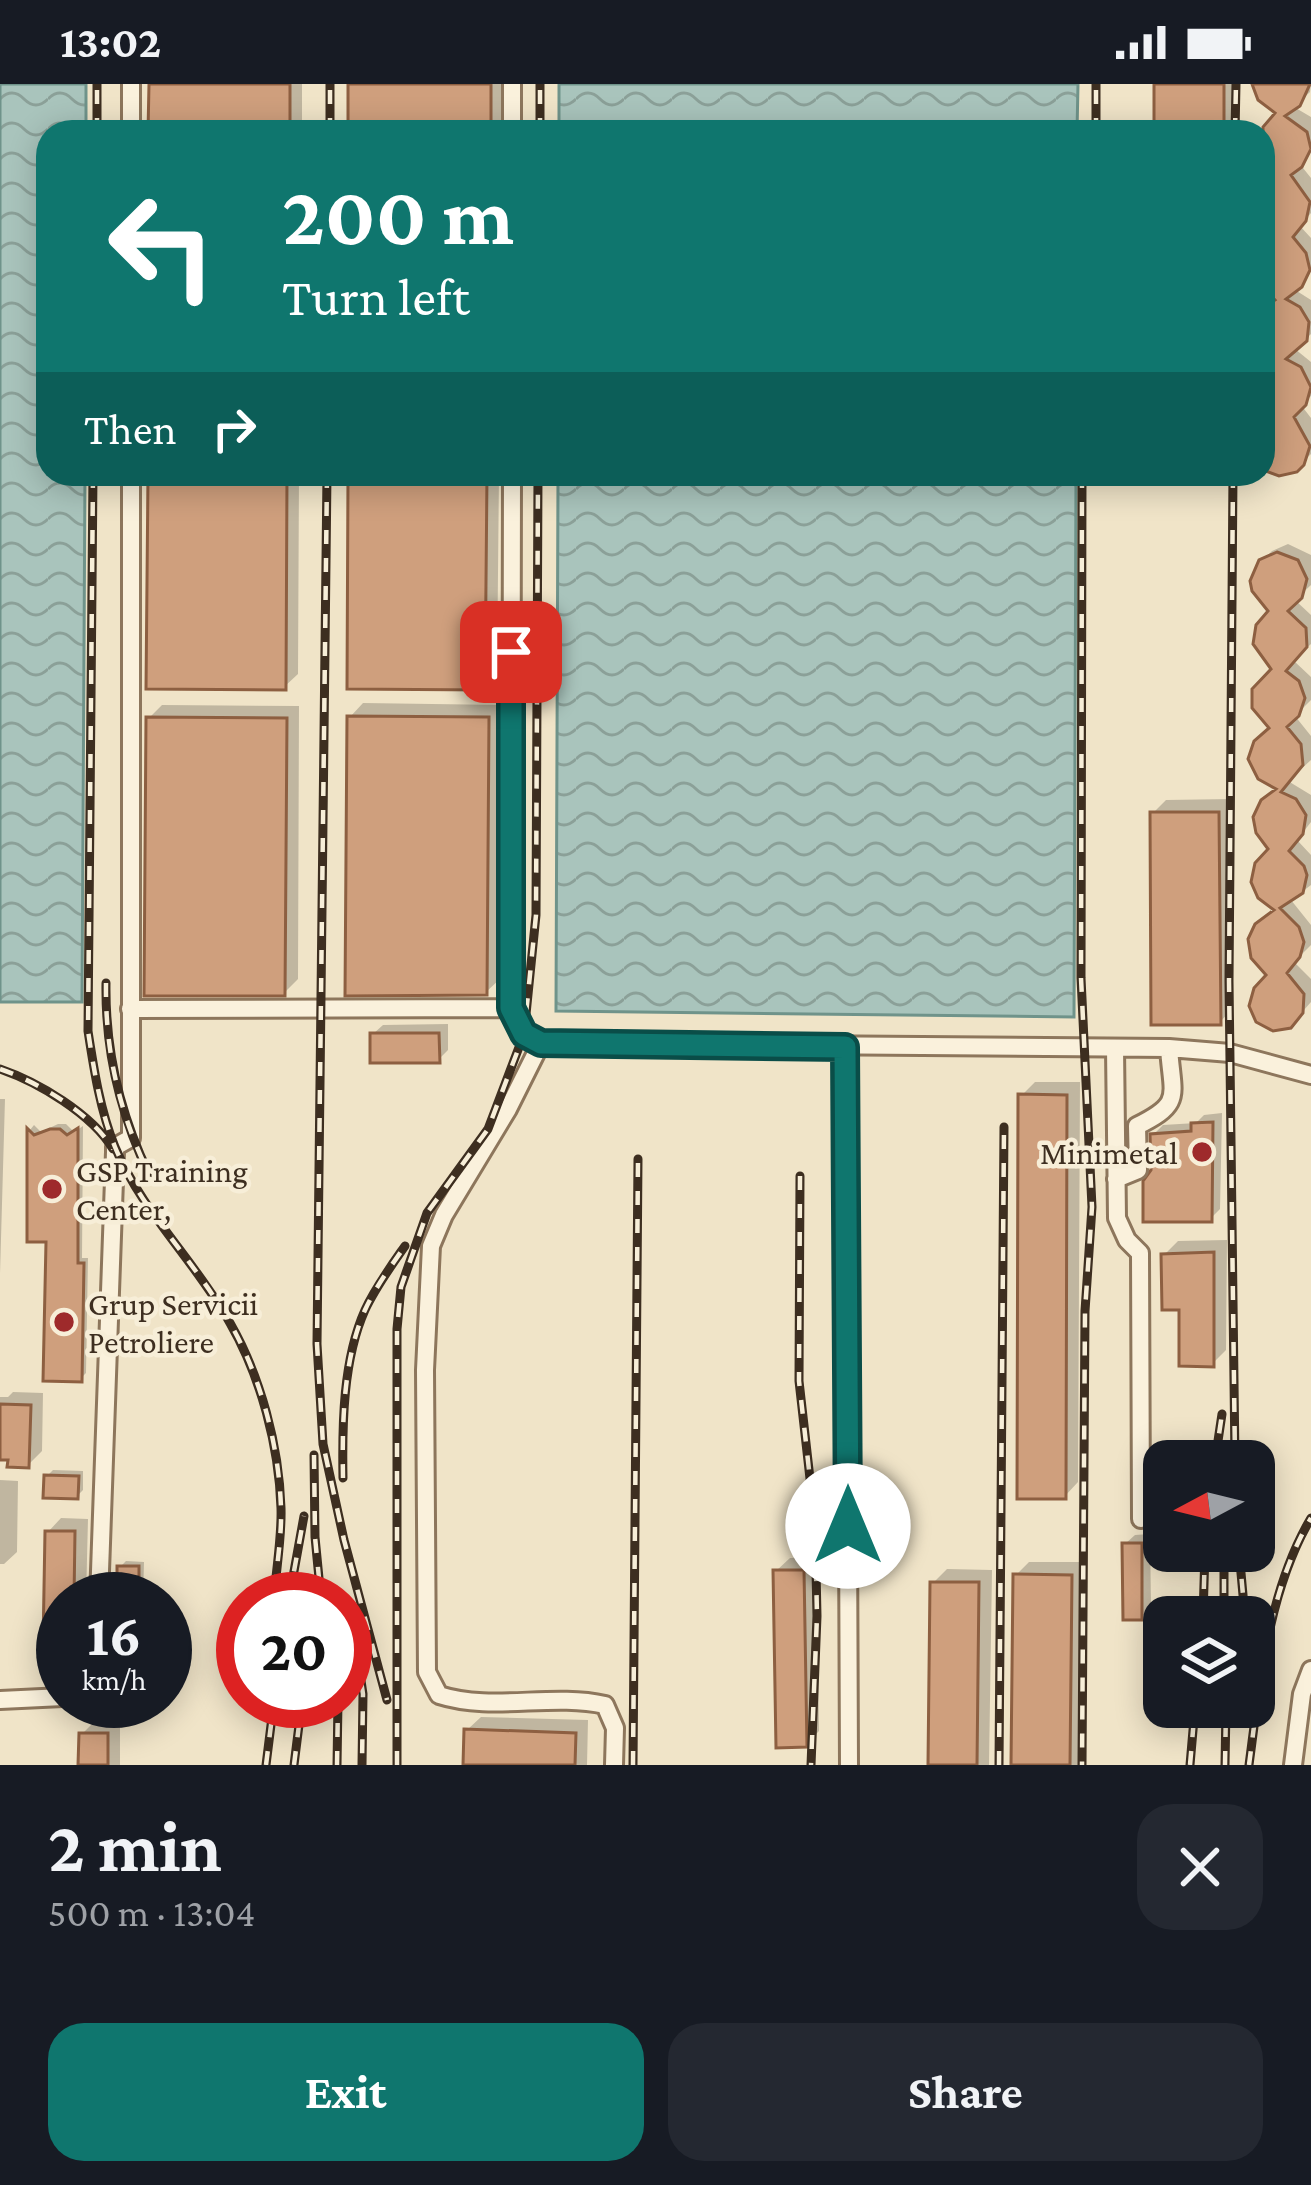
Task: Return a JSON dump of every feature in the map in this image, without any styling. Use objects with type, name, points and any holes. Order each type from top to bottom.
[{"type":"lane","points":[[131,84],[131,120]]},
{"type":"lane","points":[[512,84],[512,120]]},
{"type":"lane","points":[[100,1572],[116,1147],[131,1138],[131,486]]},
{"type":"lane","points":[[512,486],[511,1008],[524,1034],[541,1043],[1169,1048],[1230,1054],[1311,1075]]},
{"type":"lane","points":[[130,1010],[511,1008]]},
{"type":"lane","points":[[541,1043],[430,1246],[425,1370],[427,1672],[439,1695],[460,1702],[581,1700],[605,1705],[615,1728],[614,1765]]},
{"type":"lane","points":[[845,1047],[849,1765]]},
{"type":"lane","points":[[1115,1048],[1117,1218],[1127,1240],[1140,1253],[1142,1520]]},
{"type":"lane","points":[[1116,1180],[1138,1170],[1138,1126],[1168,1110],[1172,1101],[1169,1048]]},
{"type":"lane","points":[[1293,1765],[1311,1670]]},
{"type":"lane","points":[[0,1700],[36,1698]]},
{"type":"water","points":[[0,84],[86,84],[86,120],[36,120],[36,486],[85,486],[82,1002],[0,1002]]},
{"type":"water","points":[[559,84],[1078,84],[1077,120],[559,120]]},
{"type":"water","points":[[558,486],[1076,486],[1074,1017],[556,1011]]},
{"type":"building","points":[[149,84],[290,84],[290,120],[148,120]]},
{"type":"building","points":[[348,84],[491,84],[491,120],[348,120]]},
{"type":"building","points":[[1154,84],[1224,84],[1224,120],[1154,120]]},
{"type":"building","points":[[1252,84],[1310,84],[1300,106],[1285,116],[1307,132],[1311,149],[1302,167],[1291,175],[1310,202],[1306,221],[1293,237],[1306,253],[1310,270],[1302,287],[1286,299],[1300,307],[1309,322],[1307,341],[1286,359],[1301,367],[1311,387],[1306,405],[1294,417],[1310,446],[1297,472],[1279,476],[1275,474],[1275,120],[1269,120],[1275,113],[1258,100]]},
{"type":"building","points":[[148,486],[287,486],[286,690],[146,689]]},
{"type":"building","points":[[348,486],[487,486],[485,690],[347,689]]},
{"type":"building","points":[[1277,552],[1298,560],[1307,579],[1302,598],[1288,611],[1306,628],[1307,647],[1286,671],[1299,681],[1305,698],[1299,716],[1287,727],[1301,744],[1303,765],[1281,792],[1296,799],[1306,815],[1303,834],[1289,851],[1307,875],[1303,893],[1280,908],[1299,927],[1304,942],[1300,957],[1287,973],[1304,994],[1303,1013],[1291,1028],[1273,1031],[1256,1022],[1249,1006],[1254,988],[1266,975],[1251,958],[1248,939],[1255,924],[1274,910],[1258,898],[1251,882],[1255,863],[1268,849],[1256,833],[1253,817],[1261,800],[1276,789],[1258,779],[1248,759],[1254,741],[1269,728],[1252,708],[1252,689],[1271,669],[1253,644],[1256,625],[1268,611],[1250,581],[1259,560]]},
{"type":"building","points":[[347,716],[489,717],[487,995],[345,996]]},
{"type":"building","points":[[146,717],[287,718],[285,996],[144,996]]},
{"type":"building","points":[[1150,812],[1219,812],[1221,1025],[1151,1025]]},
{"type":"building","points":[[370,1033],[439,1033],[440,1063],[370,1063]]},
{"type":"building","points":[[1018,1094],[1067,1095],[1066,1499],[1017,1499]]},
{"type":"building","points":[[1213,1122],[1212,1222],[1143,1222],[1143,1181],[1151,1170],[1150,1134],[1191,1131],[1191,1123]]},
{"type":"building","points":[[27,1128],[34,1135],[60,1129],[67,1135],[78,1128],[78,1263],[84,1263],[82,1382],[43,1381],[46,1242],[27,1242]]},
{"type":"building","points":[[1214,1252],[1214,1367],[1179,1366],[1179,1310],[1162,1310],[1161,1254]]},
{"type":"building","points":[[0,1404],[31,1405],[29,1468],[7,1467],[8,1460],[0,1460]]},
{"type":"building","points":[[44,1475],[79,1476],[78,1499],[43,1498]]},
{"type":"building","points":[[45,1531],[75,1531],[74,1572],[44,1572]]},
{"type":"building","points":[[1122,1543],[1142,1543],[1142,1620],[1123,1620]]},
{"type":"building","points":[[117,1566],[139,1566],[139,1572],[117,1572]]},
{"type":"building","points":[[773,1570],[804,1570],[807,1747],[776,1748]]},
{"type":"building","points":[[1013,1574],[1072,1575],[1070,1765],[1011,1765]]},
{"type":"building","points":[[930,1582],[979,1582],[977,1765],[928,1765]]},
{"type":"building","points":[[464,1729],[576,1733],[575,1765],[463,1765]]},
{"type":"building","points":[[79,1733],[108,1733],[108,1765],[78,1765]]},
{"type":"railway","points":[[97,84],[97,120]]},
{"type":"railway","points":[[330,84],[330,120]]},
{"type":"railway","points":[[540,84],[540,120]]},
{"type":"railway","points":[[1096,84],[1096,120]]},
{"type":"railway","points":[[1235,120],[1236,84]]},
{"type":"railway","points":[[93,486],[90,1046],[105,1119],[126,1171],[216,1301],[259,1389],[280,1484],[277,1572]]},
{"type":"railway","points":[[327,486],[317,1344],[323,1444],[387,1700]]},
{"type":"railway","points":[[397,1765],[397,1329],[401,1287],[427,1213],[488,1129],[524,1034],[536,915],[538,486]]},
{"type":"railway","points":[[1082,486],[1081,978],[1092,1207],[1085,1311],[1082,1765]]},
{"type":"railway","points":[[1233,486],[1229,981],[1235,1440]]},
{"type":"railway","points":[[106,983],[116,1081],[149,1174]]},
{"type":"railway","points":[[0,1069],[63,1101],[113,1149]]},
{"type":"railway","points":[[999,1765],[1004,1127]]},
{"type":"railway","points":[[633,1765],[638,1159]]},
{"type":"railway","points":[[800,1176],[799,1381],[815,1523],[817,1616],[811,1765]]},
{"type":"railway","points":[[343,1478],[352,1349],[369,1302],[405,1246]]},
{"type":"railway","points":[[1218,1440],[1222,1414]]},
{"type":"railway","points":[[314,1455],[318,1572]]},
{"type":"railway","points":[[294,1572],[304,1516]]},
{"type":"railway","points":[[1249,1765],[1275,1606],[1311,1518]]},
{"type":"railway","points":[[1204,1572],[1204,1596]]},
{"type":"railway","points":[[1224,1572],[1224,1596]]},
{"type":"railway","points":[[1241,1572],[1243,1596]]},
{"type":"railway","points":[[266,1765],[271,1728]]},
{"type":"railway","points":[[294,1765],[299,1728]]},
{"type":"railway","points":[[337,1765],[338,1728]]},
{"type":"railway","points":[[362,1765],[363,1728]]},
{"type":"railway","points":[[1190,1765],[1193,1728]]},
{"type":"railway","points":[[1225,1765],[1226,1728]]},
{"type":"place","name":"Minimetal","points":[[1202,1152]]},
{"type":"place","name":"GSP Training Center,","points":[[52,1189]]},
{"type":"place","name":"Grup Servicii Petroliere","points":[[64,1322]]},
{"type":"route","points":[[511,652],[511,1008],[524,1034],[541,1043],[845,1047],[848,1526]]}]
